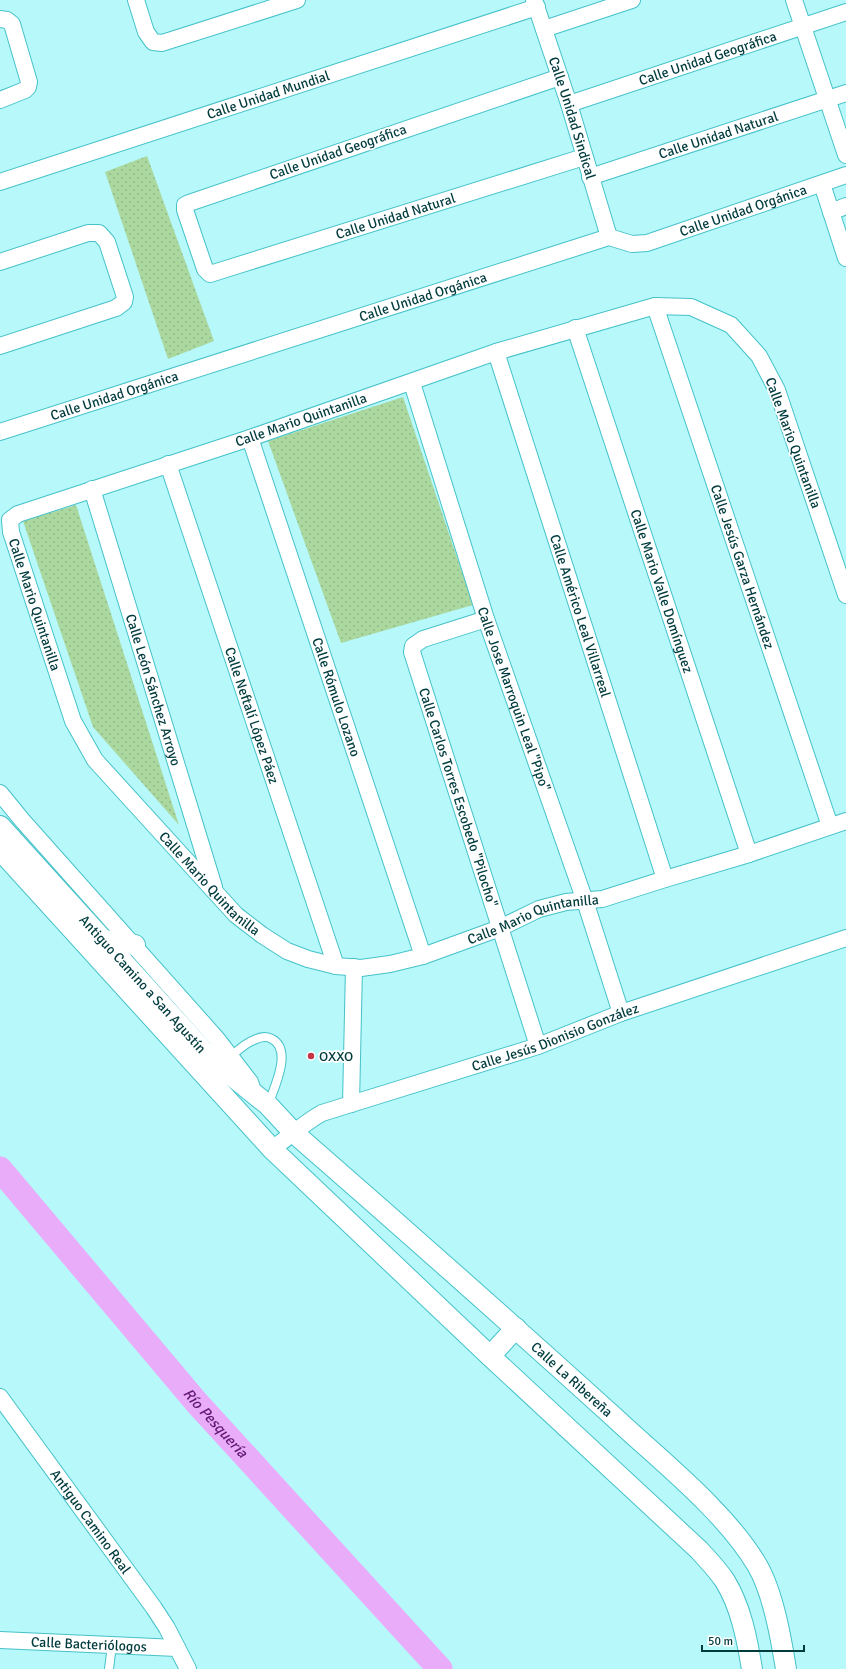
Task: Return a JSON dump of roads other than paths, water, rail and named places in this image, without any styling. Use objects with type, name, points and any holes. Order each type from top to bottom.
[{"type":"street","points":[[136,0],[146,32],[153,42],[162,42],[297,0]]},
{"type":"street","points":[[544,29],[632,0]]},
{"type":"street","points":[[794,0],[846,155]]},
{"type":"street","name":"Calle Unidad Sindical","points":[[536,4],[569,104],[609,237]]},
{"type":"street","name":"Calle Unidad Mundial","points":[[0,182],[536,4]]},
{"type":"street","name":"Calle Unidad Geográfica","points":[[569,104],[846,12]]},
{"type":"street","points":[[0,20],[7,20],[12,24],[29,76],[28,87],[20,93],[0,100]]},
{"type":"street","name":"Calle Unidad Geográfica","points":[[208,273],[185,210],[185,205],[560,77]]},
{"type":"street","name":"Calle Unidad Natural","points":[[590,177],[846,93]]},
{"type":"street","name":"Calle Unidad Natural","points":[[208,273],[213,274],[584,157]]},
{"type":"street","name":"Calle Unidad Orgánica","points":[[0,432],[609,237],[632,244],[647,243],[846,175]]},
{"type":"street","points":[[822,184],[846,258]]},
{"type":"street","points":[[831,212],[846,206]]},
{"type":"street","points":[[0,262],[88,233],[99,233],[107,242],[125,297],[124,302],[116,308],[0,346]]},
{"type":"street","name":"Calle Mario Quintanilla","points":[[846,595],[777,390],[760,356],[731,325],[691,307],[655,306],[496,352],[412,383],[250,438],[92,489],[14,516],[10,520],[11,532],[73,721],[95,760],[215,890],[236,915],[262,935],[287,951],[308,959],[336,966],[354,967],[390,964],[423,956],[500,928],[539,908],[566,902],[602,899],[665,878],[749,854],[846,821]]},
{"type":"street","name":"Calle Jesús Garza Hernández","points":[[655,306],[830,826]]},
{"type":"street","name":"Calle Mario Valle Domínguez","points":[[575,328],[749,854]]},
{"type":"street","name":"Calle Américo Leal Villarreal","points":[[496,352],[665,878]]},
{"type":"street","name":"Calle Jose Marroquin Leal \"Pipo\"","points":[[412,383],[486,619],[585,901],[621,1013]]},
{"type":"street","name":"Calle Rómulo Lozano","points":[[250,438],[423,956]]},
{"type":"street","name":"Calle Neftalí López Páez","points":[[168,464],[336,966]]},
{"type":"street","name":"Calle León Sánchez Arroyo","points":[[92,489],[215,890]]},
{"type":"street","name":"Calle Carlos Torres Escobedo \"Pilocho\"","points":[[486,619],[423,639],[413,646],[412,652],[538,1046]]},
{"type":"street","points":[[0,793],[22,820],[135,945],[225,1061]]},
{"type":"street","name":"Antiguo Camino a San Agustín","points":[[0,826],[202,1049],[225,1061],[294,1133]]},
{"type":"street","name":"Antiguo Camino a San Agustín","points":[[0,850],[272,1149]]},
{"type":"street","name":"Calle Jesús Dionisio González","points":[[272,1149],[294,1133],[302,1125],[318,1116],[351,1104],[538,1046],[621,1013],[846,938]]},
{"type":"street","points":[[103,940],[135,945]]},
{"type":"street","points":[[351,1104],[354,967]]},
{"type":"street","name":"Calle La Ribereña","points":[[294,1133],[516,1328],[725,1522],[742,1543],[765,1580],[782,1645],[786,1669]]},
{"type":"street","points":[[272,1149],[490,1356],[699,1550],[724,1581],[738,1607],[744,1627],[752,1669]]},
{"type":"street","points":[[490,1356],[516,1328]]},
{"type":"street","name":"Antiguo Camino Real","points":[[0,1398],[154,1608],[188,1669]]},
{"type":"street","name":"Calle Bacteriólogos","points":[[0,1640],[177,1648]]},
{"type":"lane","points":[[225,1061],[254,1040],[267,1037],[277,1042],[282,1053],[278,1078],[260,1099]]},
{"type":"lane","points":[[110,1669],[112,1645]]},
{"type":"waterway","name":"Río Pesquería","points":[[0,1169],[197,1403],[440,1669]]},
{"type":"place","name":"OXXO","points":[[311,1056]]}]
